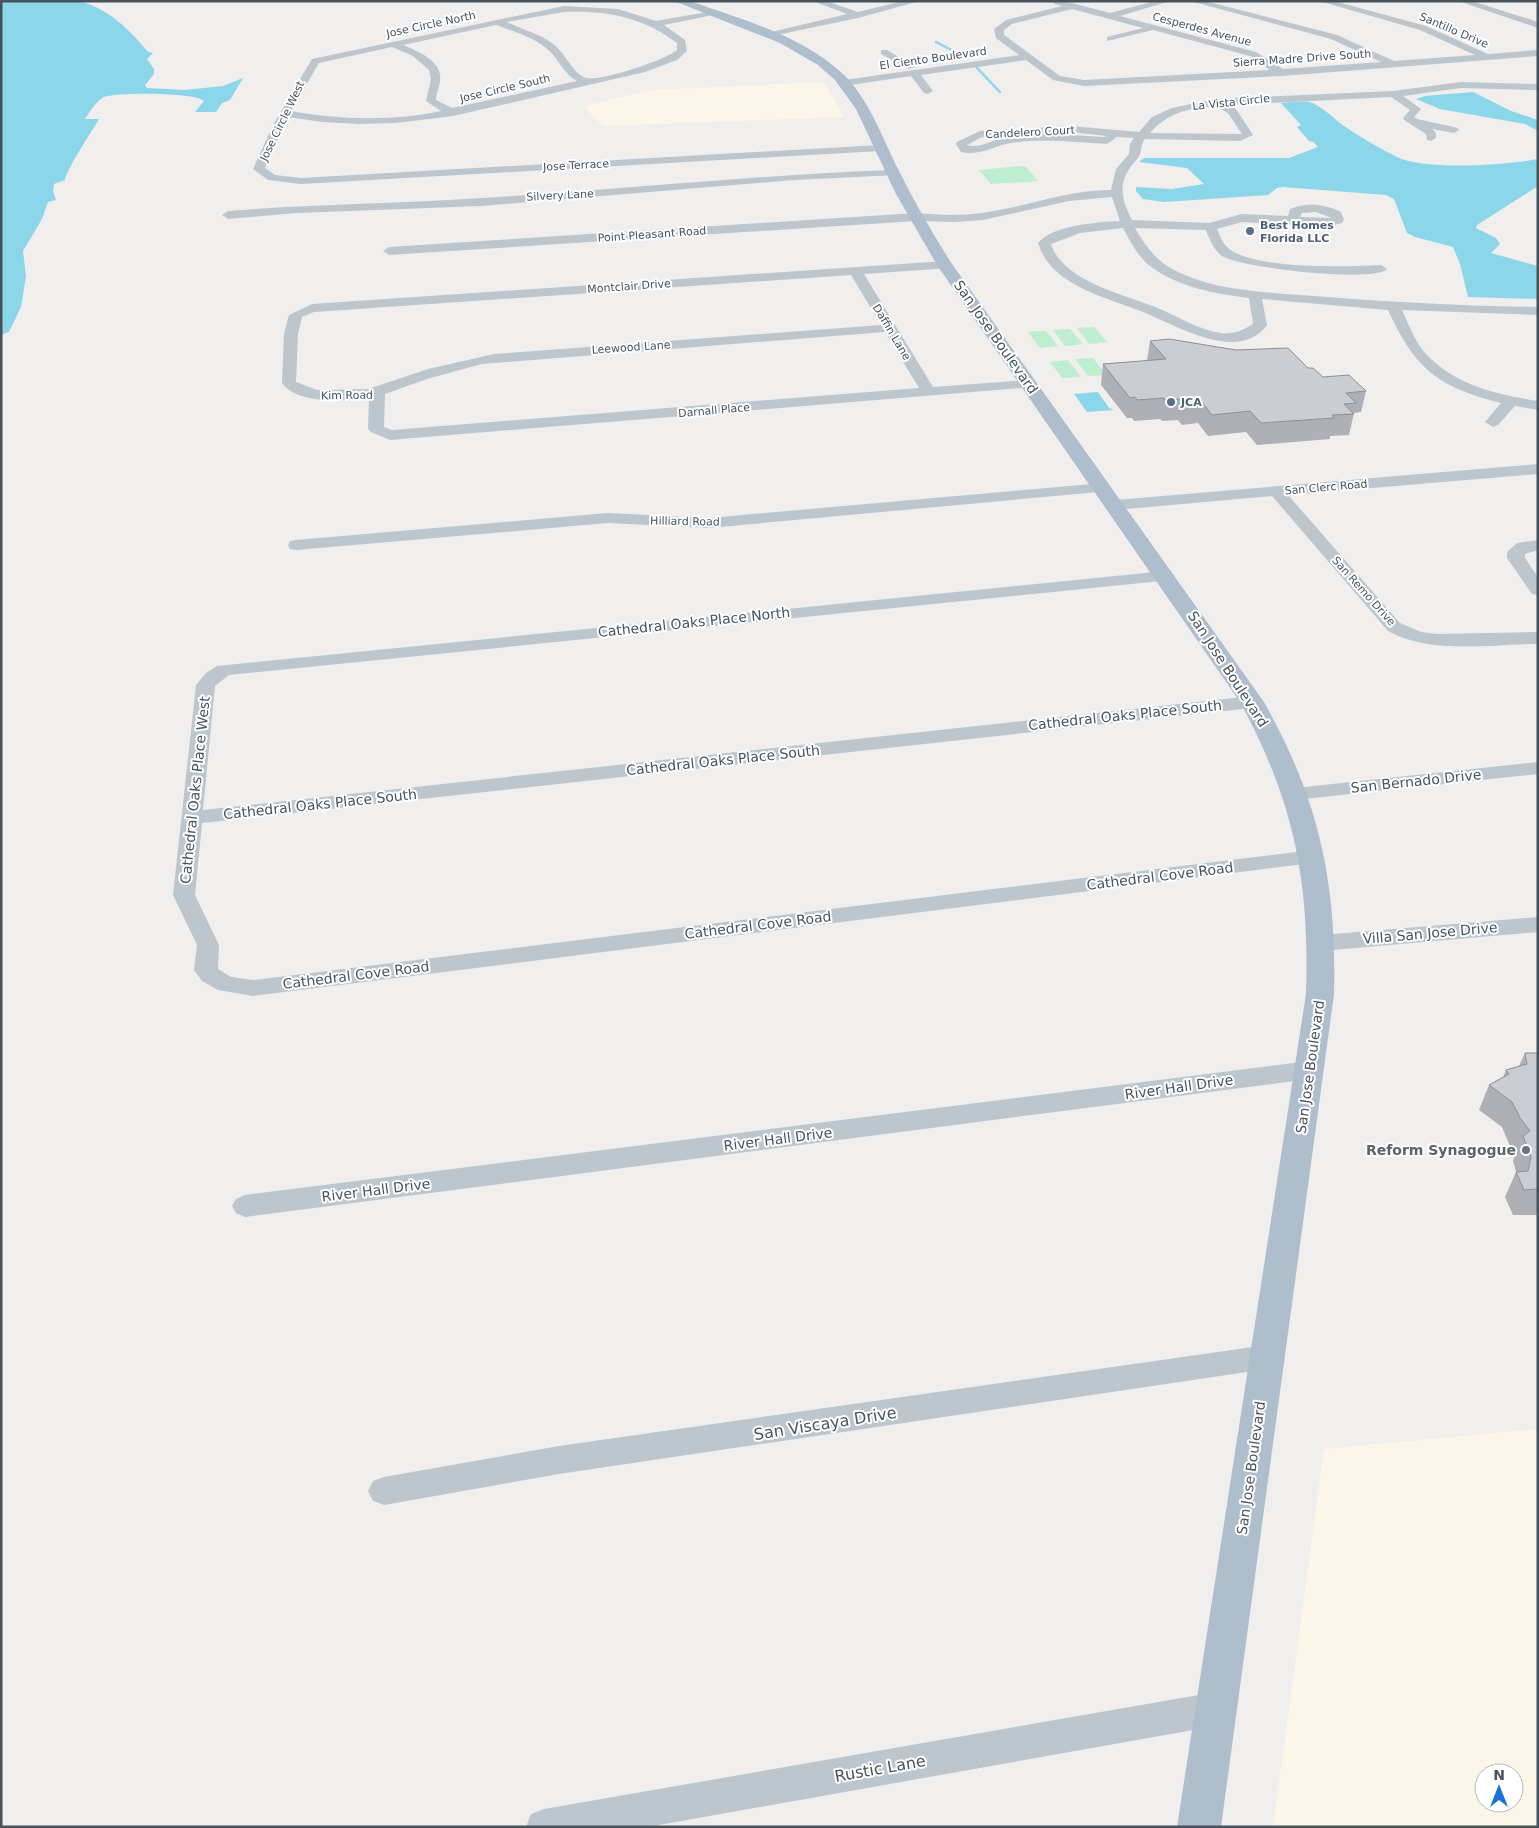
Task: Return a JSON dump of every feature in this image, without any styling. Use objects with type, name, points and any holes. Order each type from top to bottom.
[{"type":"main road","name":"San Jose Boulevard","points":[[679,1],[770,35],[808,54],[842,80],[852,93],[916,217],[945,264],[1252,702],[1282,757],[1295,794],[1312,857],[1318,895],[1321,943],[1320,994],[1199,1827]]},
{"type":"street","points":[[817,1],[858,15]]},
{"type":"street","points":[[770,35],[916,1]]},
{"type":"street","name":"Cesperdes Avenue","points":[[1054,1],[1253,54],[1282,73]]},
{"type":"street","points":[[1110,16],[1166,1]]},
{"type":"street","points":[[1194,1],[1334,37],[1359,47],[1393,65]]},
{"type":"street","name":"Santillo Drive","points":[[1323,1],[1423,28],[1489,57]]},
{"type":"street","points":[[1462,1],[1538,25]]},
{"type":"street","points":[[1023,55],[999,36],[998,32],[1001,26],[1016,20],[1072,6]]},
{"type":"street","name":"Jose Circle North","points":[[315,61],[564,8],[582,8],[620,14],[654,24]]},
{"type":"street","points":[[654,24],[713,14]]},
{"type":"street","points":[[498,22],[548,44],[564,59],[571,74],[587,82]]},
{"type":"street","name":"Jose Circle South","points":[[286,113],[320,119],[361,121],[405,120],[453,113],[655,66],[677,56],[683,48],[682,42],[654,24]]},
{"type":"street","points":[[1110,39],[1153,28]]},
{"type":"street","points":[[392,44],[416,54],[434,69],[436,84],[430,95],[430,101],[453,113]]},
{"type":"street","points":[[884,52],[913,70],[928,91]]},
{"type":"street","name":"Sierra Madre Drive South","points":[[1023,55],[1057,78],[1094,83],[1282,73],[1538,53]]},
{"type":"street","name":"El Ciento Boulevard","points":[[842,80],[1023,55]]},
{"type":"street","name":"Jose Circle West","points":[[272,178],[260,169],[266,149],[315,61]]},
{"type":"street","name":"La Vista Circle","points":[[1538,87],[1485,84],[1393,94],[1346,94],[1215,102],[1190,106],[1164,115],[1148,126],[1134,144],[1134,155],[1125,160],[1120,171],[1117,190],[1120,209],[1146,255],[1168,271],[1204,285],[1255,295],[1393,306],[1538,311]]},
{"type":"street","points":[[1393,94],[1416,109],[1408,118],[1431,133],[1431,138]]},
{"type":"street","name":"Candelero Court","points":[[1114,133],[1107,141],[1068,138],[1005,141],[987,148],[965,150],[961,144],[980,134],[1071,129],[1114,133],[1141,136],[1240,138],[1248,134],[1232,112],[1215,102]]},
{"type":"street","points":[[1414,122],[1454,130]]},
{"type":"street","points":[[989,134],[1005,141]]},
{"type":"street","name":"Jose Terrace","points":[[272,178],[301,181],[880,148]]},
{"type":"street","name":"Silvery Lane","points":[[228,215],[297,209],[462,203],[794,177],[893,173]]},
{"type":"street","name":"Point Pleasant Road","points":[[916,217],[935,212],[962,211],[1056,195],[1117,190]]},
{"type":"street","name":"Point Pleasant Road","points":[[389,251],[916,217],[938,219],[991,216],[1026,207],[1056,195]]},
{"type":"street","points":[[1012,201],[1026,207]]},
{"type":"street","points":[[1255,295],[1260,325],[1254,331],[1228,336],[1213,336],[1192,330],[1146,308],[1118,299],[1092,287],[1053,262],[1045,253],[1044,244],[1055,237],[1099,226],[1185,224],[1211,228],[1232,219],[1294,221]]},
{"type":"street","points":[[1211,228],[1228,254],[1247,261],[1356,271],[1380,269]]},
{"type":"street","name":"Montclair Drive","points":[[312,308],[945,264]]},
{"type":"street","name":"Daffin Lane","points":[[855,271],[929,393]]},
{"type":"street","points":[[1393,306],[1415,349],[1432,367],[1464,385],[1511,401],[1538,406]]},
{"type":"street","name":"Kim Road","points":[[312,308],[296,314],[291,334],[289,383],[293,388],[314,395],[378,392],[376,401],[376,429],[390,435],[398,435]]},
{"type":"street","name":"Leewood Lane","points":[[378,392],[434,372],[500,357],[889,328]]},
{"type":"street","name":"Darnall Place","points":[[398,435],[1029,384]]},
{"type":"street","points":[[1493,422],[1511,401]]},
{"type":"street","name":"San Clerc Road","points":[[1109,496],[1277,492],[1538,469]]},
{"type":"street","name":"San Remo Drive","points":[[1277,492],[1394,627],[1406,634],[1422,639],[1437,640],[1538,638]]},
{"type":"street","name":"Hilliard Road","points":[[296,545],[608,518],[709,523],[1109,496]]},
{"type":"street","points":[[1538,545],[1523,547],[1516,552],[1516,558],[1538,590]]},
{"type":"street","name":"Cathedral Oaks Place North","points":[[224,670],[1165,576]]},
{"type":"street","name":"Cathedral Oaks Place West","points":[[207,973],[208,945],[184,895],[206,686],[213,677],[224,670]]},
{"type":"street","name":"Cathedral Oaks Place South","points":[[193,818],[1252,702]]},
{"type":"street","name":"San Bernado Drive","points":[[1295,794],[1538,768]]},
{"type":"street","name":"Cathedral Cove Road","points":[[207,973],[220,983],[236,987],[253,988],[1312,857]]},
{"type":"street","name":"Villa San Jose Drive","points":[[1321,943],[1538,924]]},
{"type":"street","name":"River Hall Drive","points":[[245,1206],[1310,1070]]},
{"type":"street","name":"San Viscaya Drive","points":[[384,1490],[560,1460],[1267,1357]]},
{"type":"street","name":"Rustic Lane","points":[[544,1827],[1216,1709]]},
{"type":"shaded area","points":[[824,82],[844,117],[603,126],[583,106],[651,90]]},
{"type":"shaded area","points":[[1538,1429],[1538,1827],[1273,1827],[1324,1449]]},
{"type":"green space","points":[[1026,167],[1038,181],[991,184],[979,170]]},
{"type":"green space","points":[[1094,327],[1107,342],[1089,344],[1077,328]]},
{"type":"green space","points":[[1070,329],[1083,344],[1065,346],[1053,330]]},
{"type":"green space","points":[[1046,331],[1058,346],[1040,348],[1028,332]]},
{"type":"green space","points":[[1093,358],[1106,375],[1088,376],[1075,359]]},
{"type":"green space","points":[[1068,360],[1081,377],[1062,378],[1050,362]]},
{"type":"water","points":[[1,1],[76,1],[92,5],[101,10],[127,29],[148,52],[153,53],[147,59],[154,69],[154,74],[145,85],[147,88],[185,90],[223,86],[243,78],[230,100],[222,103],[216,112],[195,112],[204,101],[197,98],[152,94],[108,96],[102,98],[92,108],[85,119],[99,119],[65,180],[54,184],[53,191],[56,200],[48,202],[42,219],[23,251],[26,276],[21,307],[9,332],[3,334],[1,338]]},
{"type":"water","points":[[1473,92],[1511,111],[1538,120],[1538,131],[1525,124],[1440,109],[1416,99],[1425,96]]},
{"type":"water","points":[[1307,102],[1323,109],[1363,138],[1397,157],[1410,161],[1466,166],[1538,159],[1538,186],[1477,225],[1476,228],[1496,238],[1500,244],[1491,253],[1538,266],[1538,299],[1468,297],[1460,264],[1453,247],[1407,233],[1394,199],[1386,195],[1283,187],[1277,188],[1268,195],[1164,202],[1143,199],[1136,191],[1136,187],[1172,189],[1204,184],[1187,168],[1139,162],[1144,158],[1289,158],[1318,147],[1314,142],[1309,141],[1297,127],[1301,125],[1281,103]]},
{"type":"water","points":[[1098,392],[1109,408],[1114,410],[1087,412],[1074,394]]},
{"type":"building","points":[[1169,339],[1236,350],[1288,348],[1308,368],[1313,368],[1323,377],[1349,375],[1366,391],[1346,393],[1356,403],[1344,404],[1354,414],[1332,415],[1334,418],[1261,423],[1250,411],[1212,415],[1202,402],[1186,404],[1182,399],[1137,400],[1135,397],[1130,398],[1103,364],[1166,359],[1150,341]]},
{"type":"building","points":[[1525,1053],[1538,1053],[1538,1189],[1524,1190],[1516,1172],[1528,1171],[1531,1157],[1523,1136],[1530,1131],[1520,1118],[1512,1102],[1489,1085],[1509,1074],[1506,1070],[1527,1064]]},
{"type":"waterway","points":[[936,42],[963,56]]},
{"type":"waterway","points":[[977,68],[1000,92]]},
{"type":"place","name":"Best Homes Florida LLC","points":[[1250,231]]},
{"type":"place","name":"JCA","points":[[1171,402]]},
{"type":"place","name":"Reform Synagogue","points":[[1526,1150]]}]
